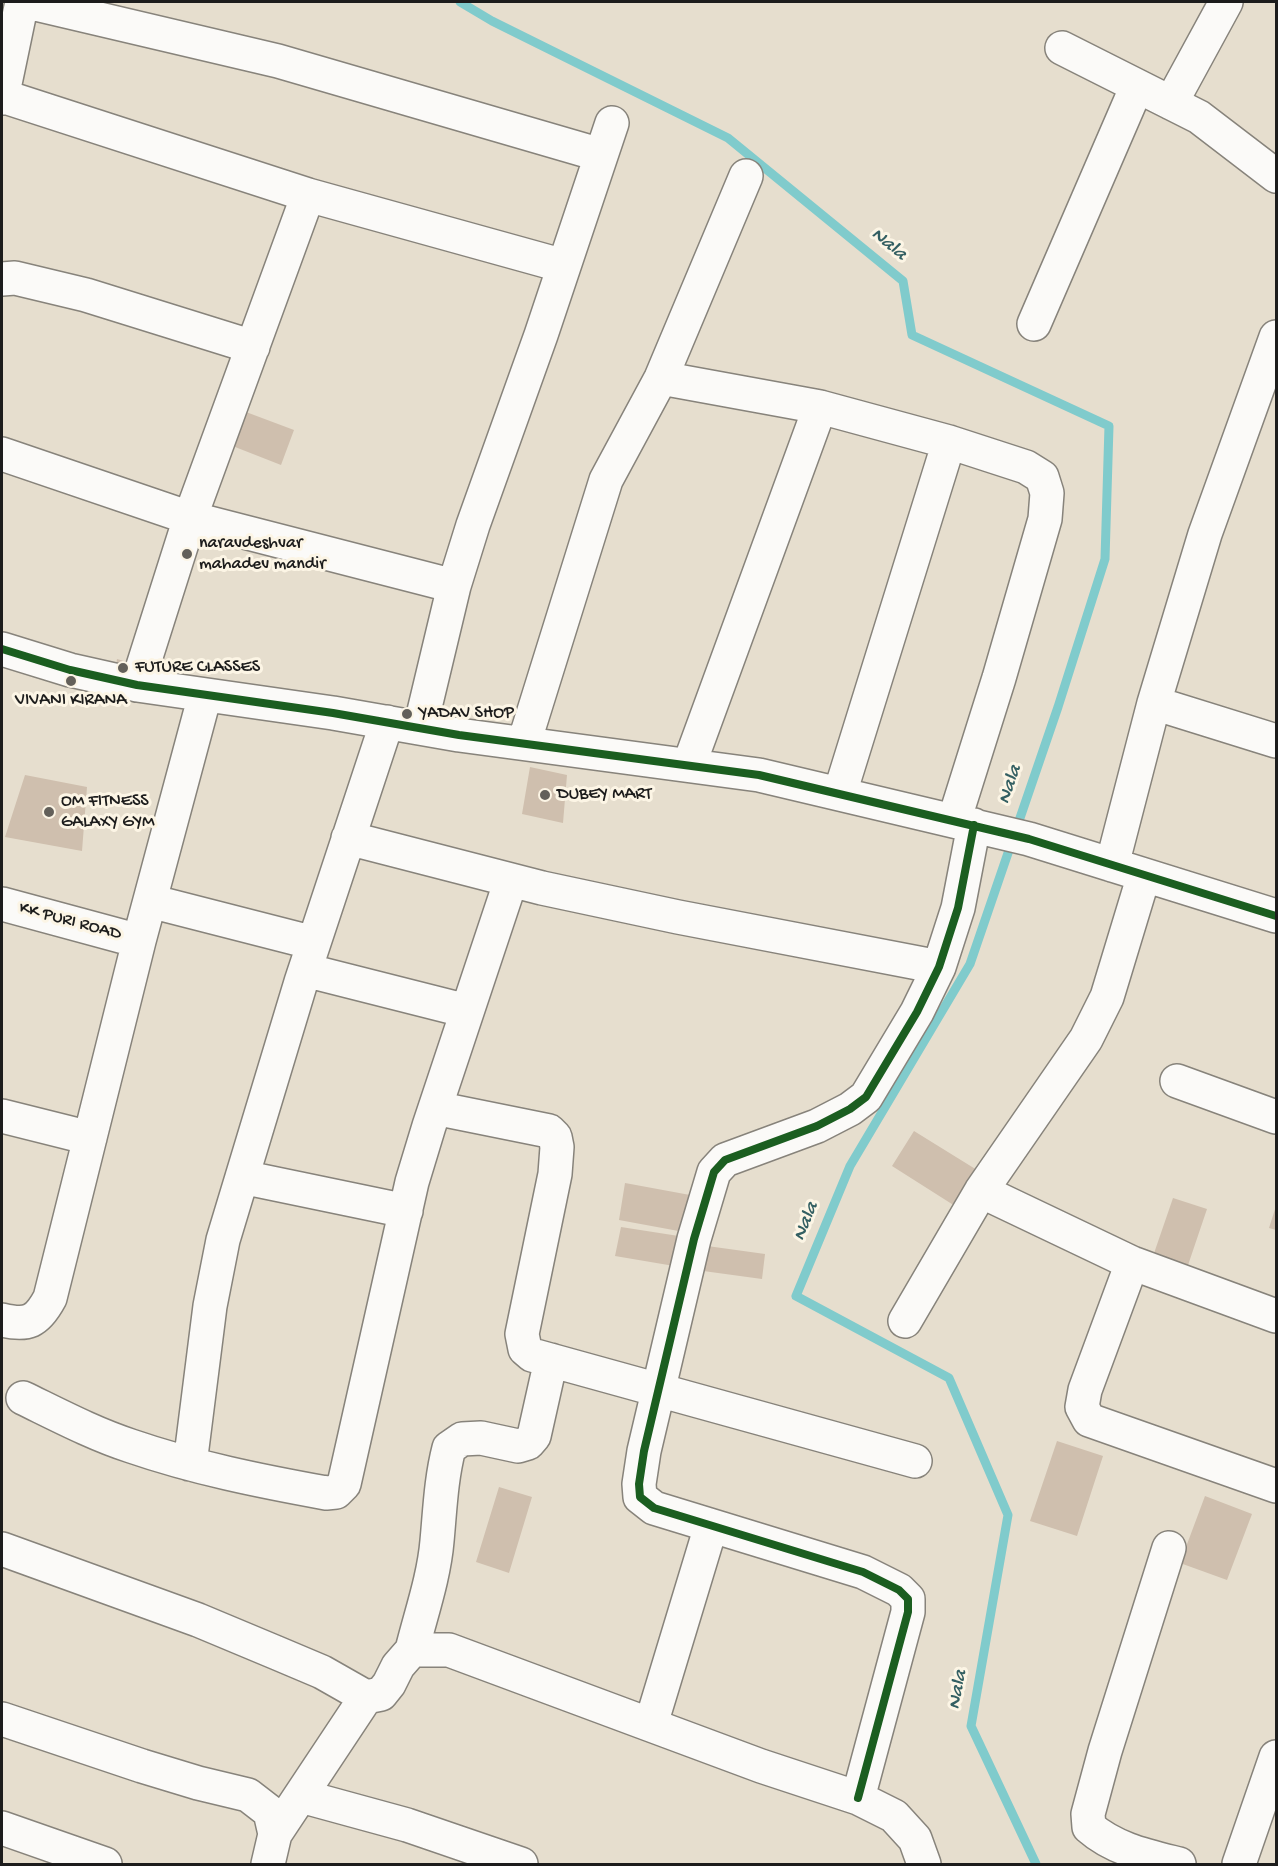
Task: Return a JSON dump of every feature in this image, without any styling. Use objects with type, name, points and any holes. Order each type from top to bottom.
[{"type":"street","points":[[22,2],[2,97],[308,195],[564,266]]},
{"type":"street","points":[[27,2],[278,61],[601,155]]},
{"type":"street","points":[[1171,103],[1226,2]]},
{"type":"street","points":[[1062,48],[1199,117],[1276,176]]},
{"type":"street","points":[[1034,324],[1137,86]]},
{"type":"street","points":[[420,728],[454,586],[473,525],[541,335],[612,123]]},
{"type":"street","points":[[524,743],[606,480],[661,378],[746,176]]},
{"type":"street","points":[[137,685],[190,518],[308,195]]},
{"type":"street","points":[[2,279],[15,278],[86,295],[253,347]]},
{"type":"street","points":[[1113,865],[1154,703],[1205,534],[1276,337]]},
{"type":"street","points":[[661,378],[820,407],[950,442],[1026,467],[1042,477],[1047,493],[1045,519],[999,678],[958,908],[939,967],[917,1012],[866,1097],[850,1109],[817,1126],[726,1160],[714,1172],[694,1239],[644,1451],[639,1484],[640,1497],[654,1508],[862,1572],[899,1590],[908,1599],[908,1612],[858,1798]]},
{"type":"street","points":[[689,765],[820,407]]},
{"type":"street","points":[[840,794],[950,442]]},
{"type":"street","points":[[2,454],[190,518],[454,586]]},
{"type":"street","points":[[2,649],[69,670],[137,685],[420,728],[759,775],[1029,839],[1276,916]]},
{"type":"street","points":[[2,1320],[14,1323],[28,1322],[43,1311],[50,1298],[139,941],[205,695]]},
{"type":"street","points":[[1154,703],[1276,741]]},
{"type":"street","points":[[190,1464],[210,1306],[224,1240],[310,957],[387,722]]},
{"type":"street","points":[[348,838],[510,880],[678,917],[939,967]]},
{"type":"street","points":[[904,1321],[981,1191],[1086,1039],[1107,997],[1144,875]]},
{"type":"street","points":[[23,1398],[129,1446],[190,1464],[261,1481],[326,1493],[336,1492],[344,1484],[412,1182],[510,880]]},
{"type":"street","points":[[150,901],[467,1011]]},
{"type":"street","name":"KK PURI ROAD","points":[[2,904],[139,941]]},
{"type":"street","points":[[1177,1081],[1276,1117]]},
{"type":"street","points":[[435,1108],[549,1131],[555,1137],[557,1147],[555,1174],[522,1334],[525,1349],[532,1355],[915,1461]]},
{"type":"street","points":[[2,1116],[90,1138]]},
{"type":"street","points":[[242,1177],[406,1211]]},
{"type":"street","points":[[981,1191],[1132,1263],[1276,1316]]},
{"type":"street","points":[[1132,1263],[1085,1390],[1082,1407],[1089,1420],[1276,1486]]},
{"type":"street","points":[[2,1549],[248,1640],[322,1672],[366,1697],[381,1694],[411,1650],[437,1542],[443,1470],[448,1448],[462,1439],[481,1438],[518,1446],[528,1443],[534,1436],[538,1422],[551,1360]]},
{"type":"street","points":[[651,1724],[711,1527]]},
{"type":"street","points":[[1169,1548],[1105,1751],[1088,1814],[1089,1827],[1100,1837],[1118,1846],[1179,1864]]},
{"type":"street","points":[[411,1650],[449,1650],[762,1766],[858,1798],[894,1816],[915,1839],[924,1864]]},
{"type":"street","points":[[271,1849],[301,1796],[366,1697]]},
{"type":"street","points":[[2,1721],[153,1769],[248,1795],[270,1812],[271,1849]]},
{"type":"street","points":[[1239,1864],[1276,1757]]},
{"type":"street","points":[[301,1796],[407,1825],[521,1864]]},
{"type":"street","points":[[2,1828],[105,1864]]},
{"type":"building","points":[[238,409],[294,430],[281,465],[230,445]]},
{"type":"building","points":[[117,659],[130,663],[115,672]]},
{"type":"building","name":"DUBEY MART","points":[[530,767],[567,775],[563,823],[522,814]]},
{"type":"building","name":"OM FITNESS GALAXY GYM","points":[[25,775],[87,787],[82,851],[5,837]]},
{"type":"building","points":[[914,1131],[977,1170],[955,1206],[892,1166]]},
{"type":"building","points":[[625,1183],[690,1195],[684,1232],[619,1220]]},
{"type":"building","points":[[1173,1198],[1207,1209],[1185,1274],[1151,1262]]},
{"type":"building","points":[[1276,1206],[1276,1230],[1269,1228]]},
{"type":"building","points":[[621,1227],[685,1237],[680,1267],[615,1256]]},
{"type":"building","points":[[700,1245],[765,1254],[762,1279],[696,1270]]},
{"type":"building","points":[[1057,1441],[1103,1456],[1077,1536],[1030,1521]]},
{"type":"building","points":[[499,1487],[532,1497],[509,1573],[476,1562]]},
{"type":"building","points":[[1205,1496],[1252,1514],[1227,1580],[1180,1563]]},
{"type":"waterway","name":"Nala","points":[[460,2],[492,21],[728,138],[903,281],[912,335],[1109,426],[1105,559],[1058,707],[970,964],[850,1166],[796,1296],[949,1378],[1008,1515],[971,1726],[1036,1864]]},
{"type":"cycle path","points":[[2,649],[70,670],[137,685],[333,713],[459,735],[759,775],[1029,839],[1276,916]]},
{"type":"cycle path","points":[[858,1798],[908,1612],[908,1599],[899,1590],[863,1572],[654,1508],[640,1497],[639,1484],[644,1451],[694,1239],[714,1172],[725,1160],[817,1126],[850,1109],[866,1097],[917,1012],[939,967],[958,908],[974,825]]},
{"type":"place","name":"naravdeshvar mahadev mandir","points":[[187,554]]},
{"type":"place","name":"FUTURE CLASSES","points":[[123,668]]},
{"type":"place","name":"VIVANI KIRANA","points":[[71,681]]},
{"type":"place","name":"YADAV SHOP","points":[[407,714]]},
{"type":"place","name":"DUBEY MART","points":[[545,795]]},
{"type":"place","name":"OM FITNESS GALAXY GYM","points":[[49,812]]}]
